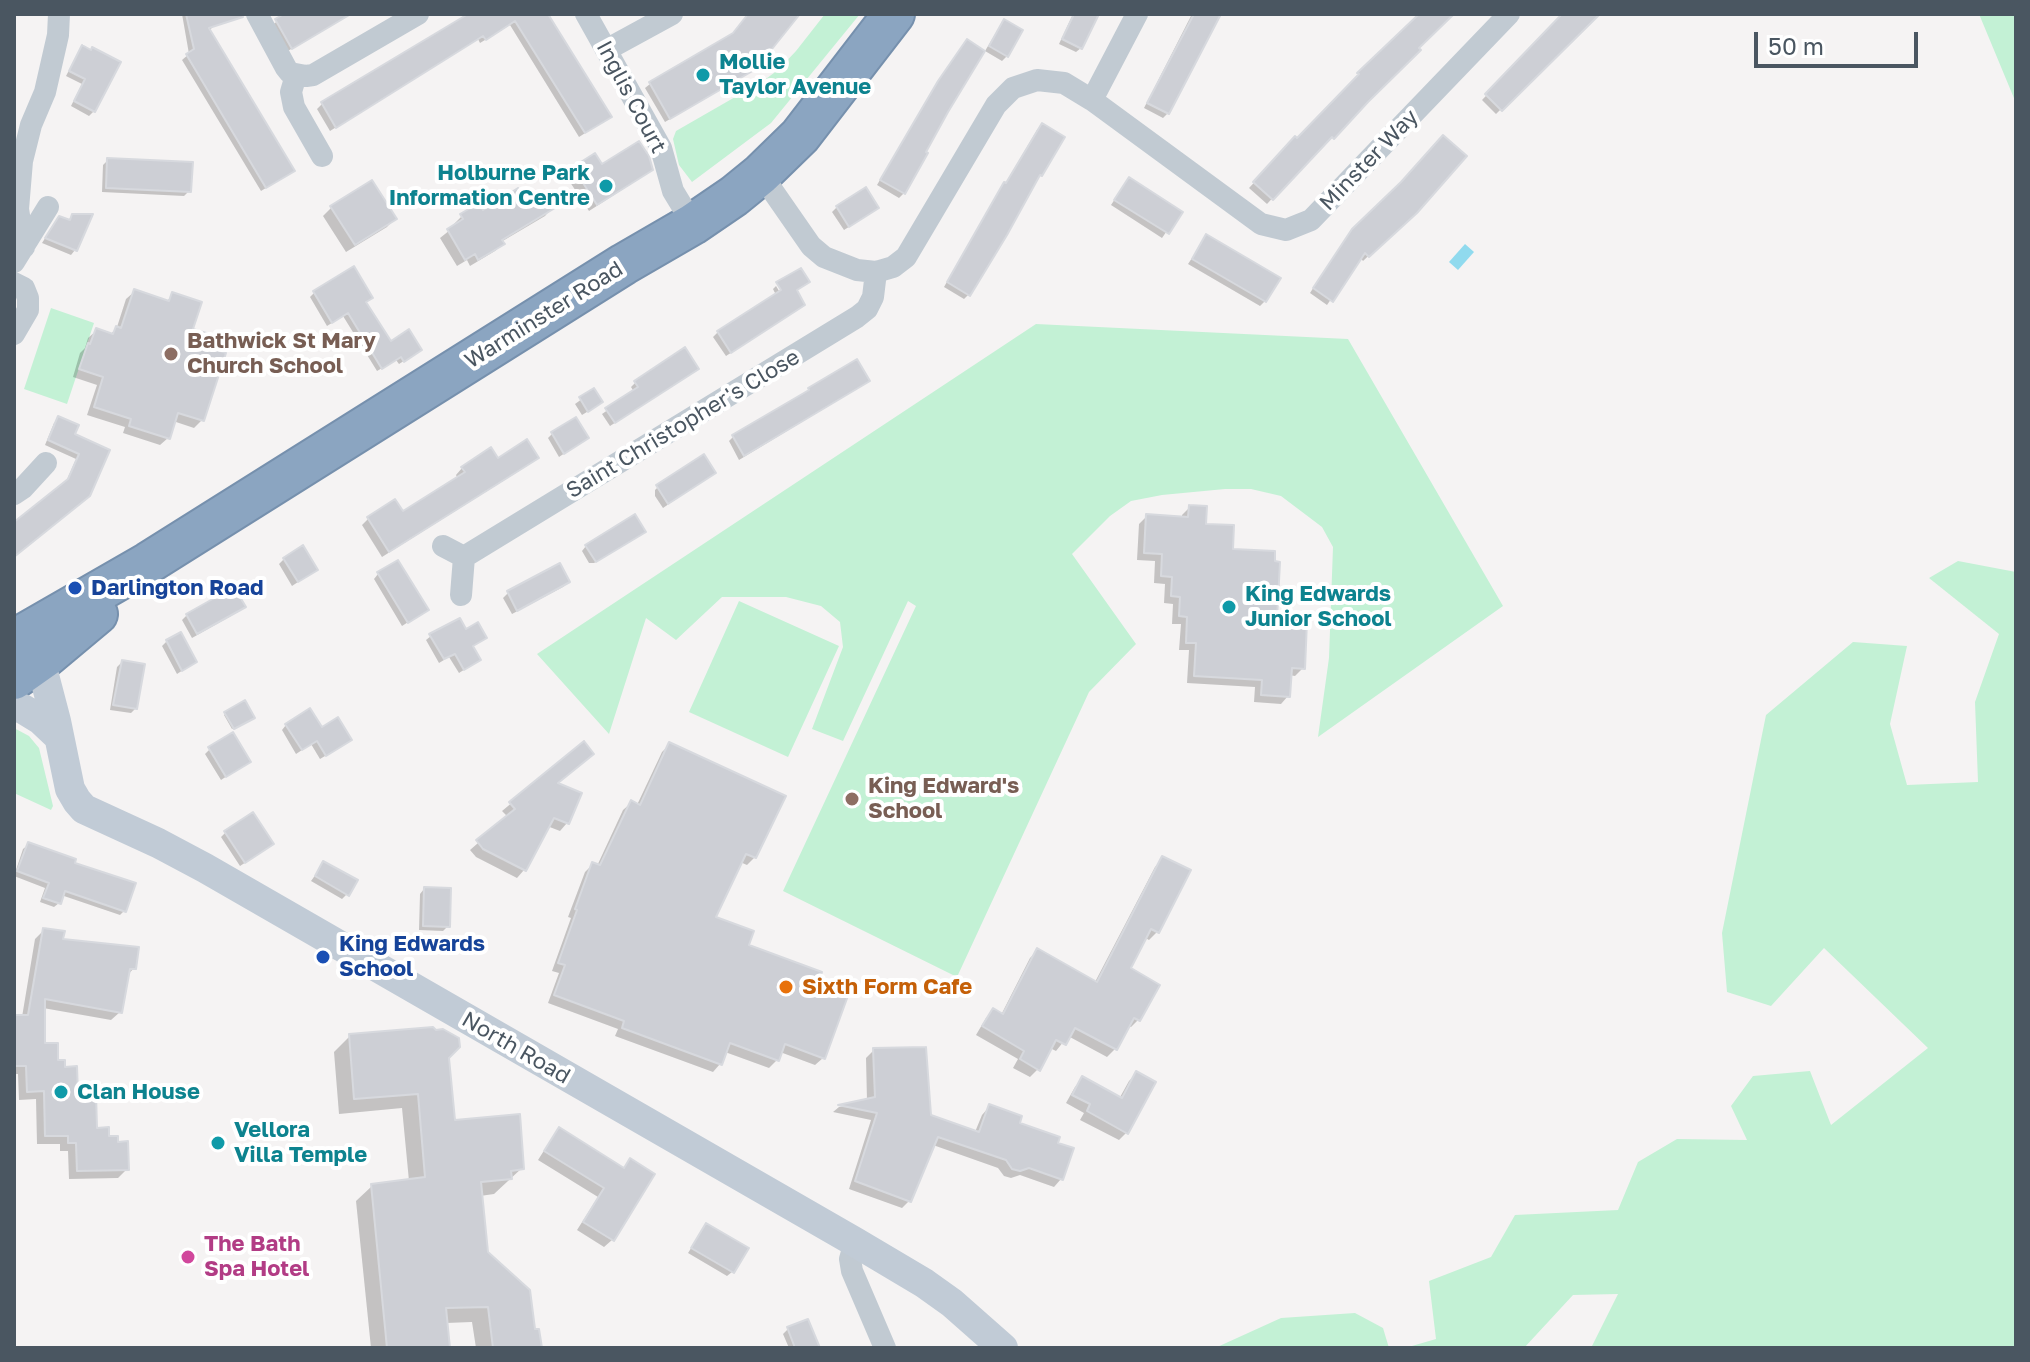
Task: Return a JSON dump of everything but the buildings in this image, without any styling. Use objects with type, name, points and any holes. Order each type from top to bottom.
[{"type":"highway","name":"Warminster Road","points":[[35,655],[148,563],[734,196],[800,136],[894,14]]},
{"type":"highway","name":"Warminster Road","points":[[35,655],[102,610],[148,563]]},
{"type":"street","points":[[19,254],[18,209],[22,161],[31,125],[45,92],[58,35],[59,14]]},
{"type":"street","points":[[257,14],[286,68],[290,73],[305,75]]},
{"type":"street","points":[[322,156],[294,107],[291,92],[305,75],[418,14]]},
{"type":"street","name":"Inglis Court","points":[[586,14],[661,148],[673,191],[693,224]]},
{"type":"street","points":[[606,50],[672,14]]},
{"type":"street","points":[[1092,100],[1137,14]]},
{"type":"street","name":"Minster Way","points":[[876,272],[893,267],[906,257],[996,105],[1013,88],[1037,80],[1064,83],[1092,100],[1261,224],[1286,230],[1311,220],[1509,14]]},
{"type":"street","points":[[761,174],[811,246],[824,257],[857,270],[876,272]]},
{"type":"street","points":[[19,254],[48,207]]},
{"type":"street","name":"Saint Christopher's Close","points":[[464,557],[857,317],[867,309],[873,297],[876,272]]},
{"type":"street","points":[[14,283],[24,288],[28,298],[28,310],[14,334]]},
{"type":"street","points":[[14,494],[46,463]]},
{"type":"street","points":[[443,546],[464,557],[461,595]]},
{"type":"street","name":"North Road","points":[[35,655],[57,728],[70,789],[84,809],[205,868],[855,1242],[952,1303],[1003,1348]]},
{"type":"street","points":[[14,706],[57,728]]},
{"type":"street","points":[[855,1242],[850,1259],[852,1271],[885,1348]]},
{"type":"green space","points":[[825,14],[860,14],[771,123],[692,182],[679,165],[673,139],[676,131],[778,70]]},
{"type":"green space","points":[[1979,14],[2016,14],[2016,103]]},
{"type":"green space","points":[[51,308],[94,323],[67,404],[24,389]]},
{"type":"green space","points":[[1036,324],[1348,339],[1503,606],[1318,737],[1329,658],[1333,547],[1322,527],[1281,496],[1251,489],[1162,495],[1131,501],[1110,516],[1072,554],[1136,644],[1089,692],[957,977],[783,891],[916,606],[908,601],[843,741],[812,729],[843,647],[840,622],[821,606],[786,597],[722,597],[676,640],[646,618],[609,734],[537,654]]},
{"type":"green space","points":[[1958,561],[2016,572],[2016,1348],[1591,1348],[1618,1294],[1573,1295],[1524,1348],[1405,1348],[1436,1339],[1429,1281],[1491,1257],[1515,1215],[1618,1210],[1638,1162],[1677,1139],[1747,1140],[1731,1106],[1753,1076],[1810,1071],[1831,1125],[1928,1048],[1824,948],[1771,1006],[1727,992],[1722,933],[1766,715],[1853,642],[1907,646],[1890,724],[1907,785],[1978,782],[1975,702],[1999,634],[1929,578]]},
{"type":"green space","points":[[739,601],[839,646],[788,757],[689,712]]},
{"type":"green space","points":[[14,728],[29,736],[39,748],[53,806],[51,810],[14,793]]},
{"type":"green space","points":[[1355,1313],[1383,1328],[1389,1348],[1215,1348],[1281,1318]]},
{"type":"water","points":[[1465,244],[1474,252],[1458,270],[1449,262]]},
{"type":"place","name":"Mollie Taylor Avenue","points":[[703,75]]},
{"type":"place","name":"Holburne Park Information Centre","points":[[606,186]]},
{"type":"place","name":"Bathwick St Mary Church School","points":[[171,354]]},
{"type":"place","name":"Darlington Road","points":[[75,588]]},
{"type":"place","name":"King Edwards Junior School","points":[[1229,607]]},
{"type":"place","name":"King Edward's School","points":[[852,799]]},
{"type":"place","name":"King Edwards School","points":[[323,957]]},
{"type":"place","name":"Sixth Form Cafe","points":[[786,987]]},
{"type":"place","name":"Clan House","points":[[61,1092]]},
{"type":"place","name":"Vellora Villa Temple","points":[[218,1143]]},
{"type":"place","name":"The Bath Spa Hotel","points":[[188,1257]]}]
